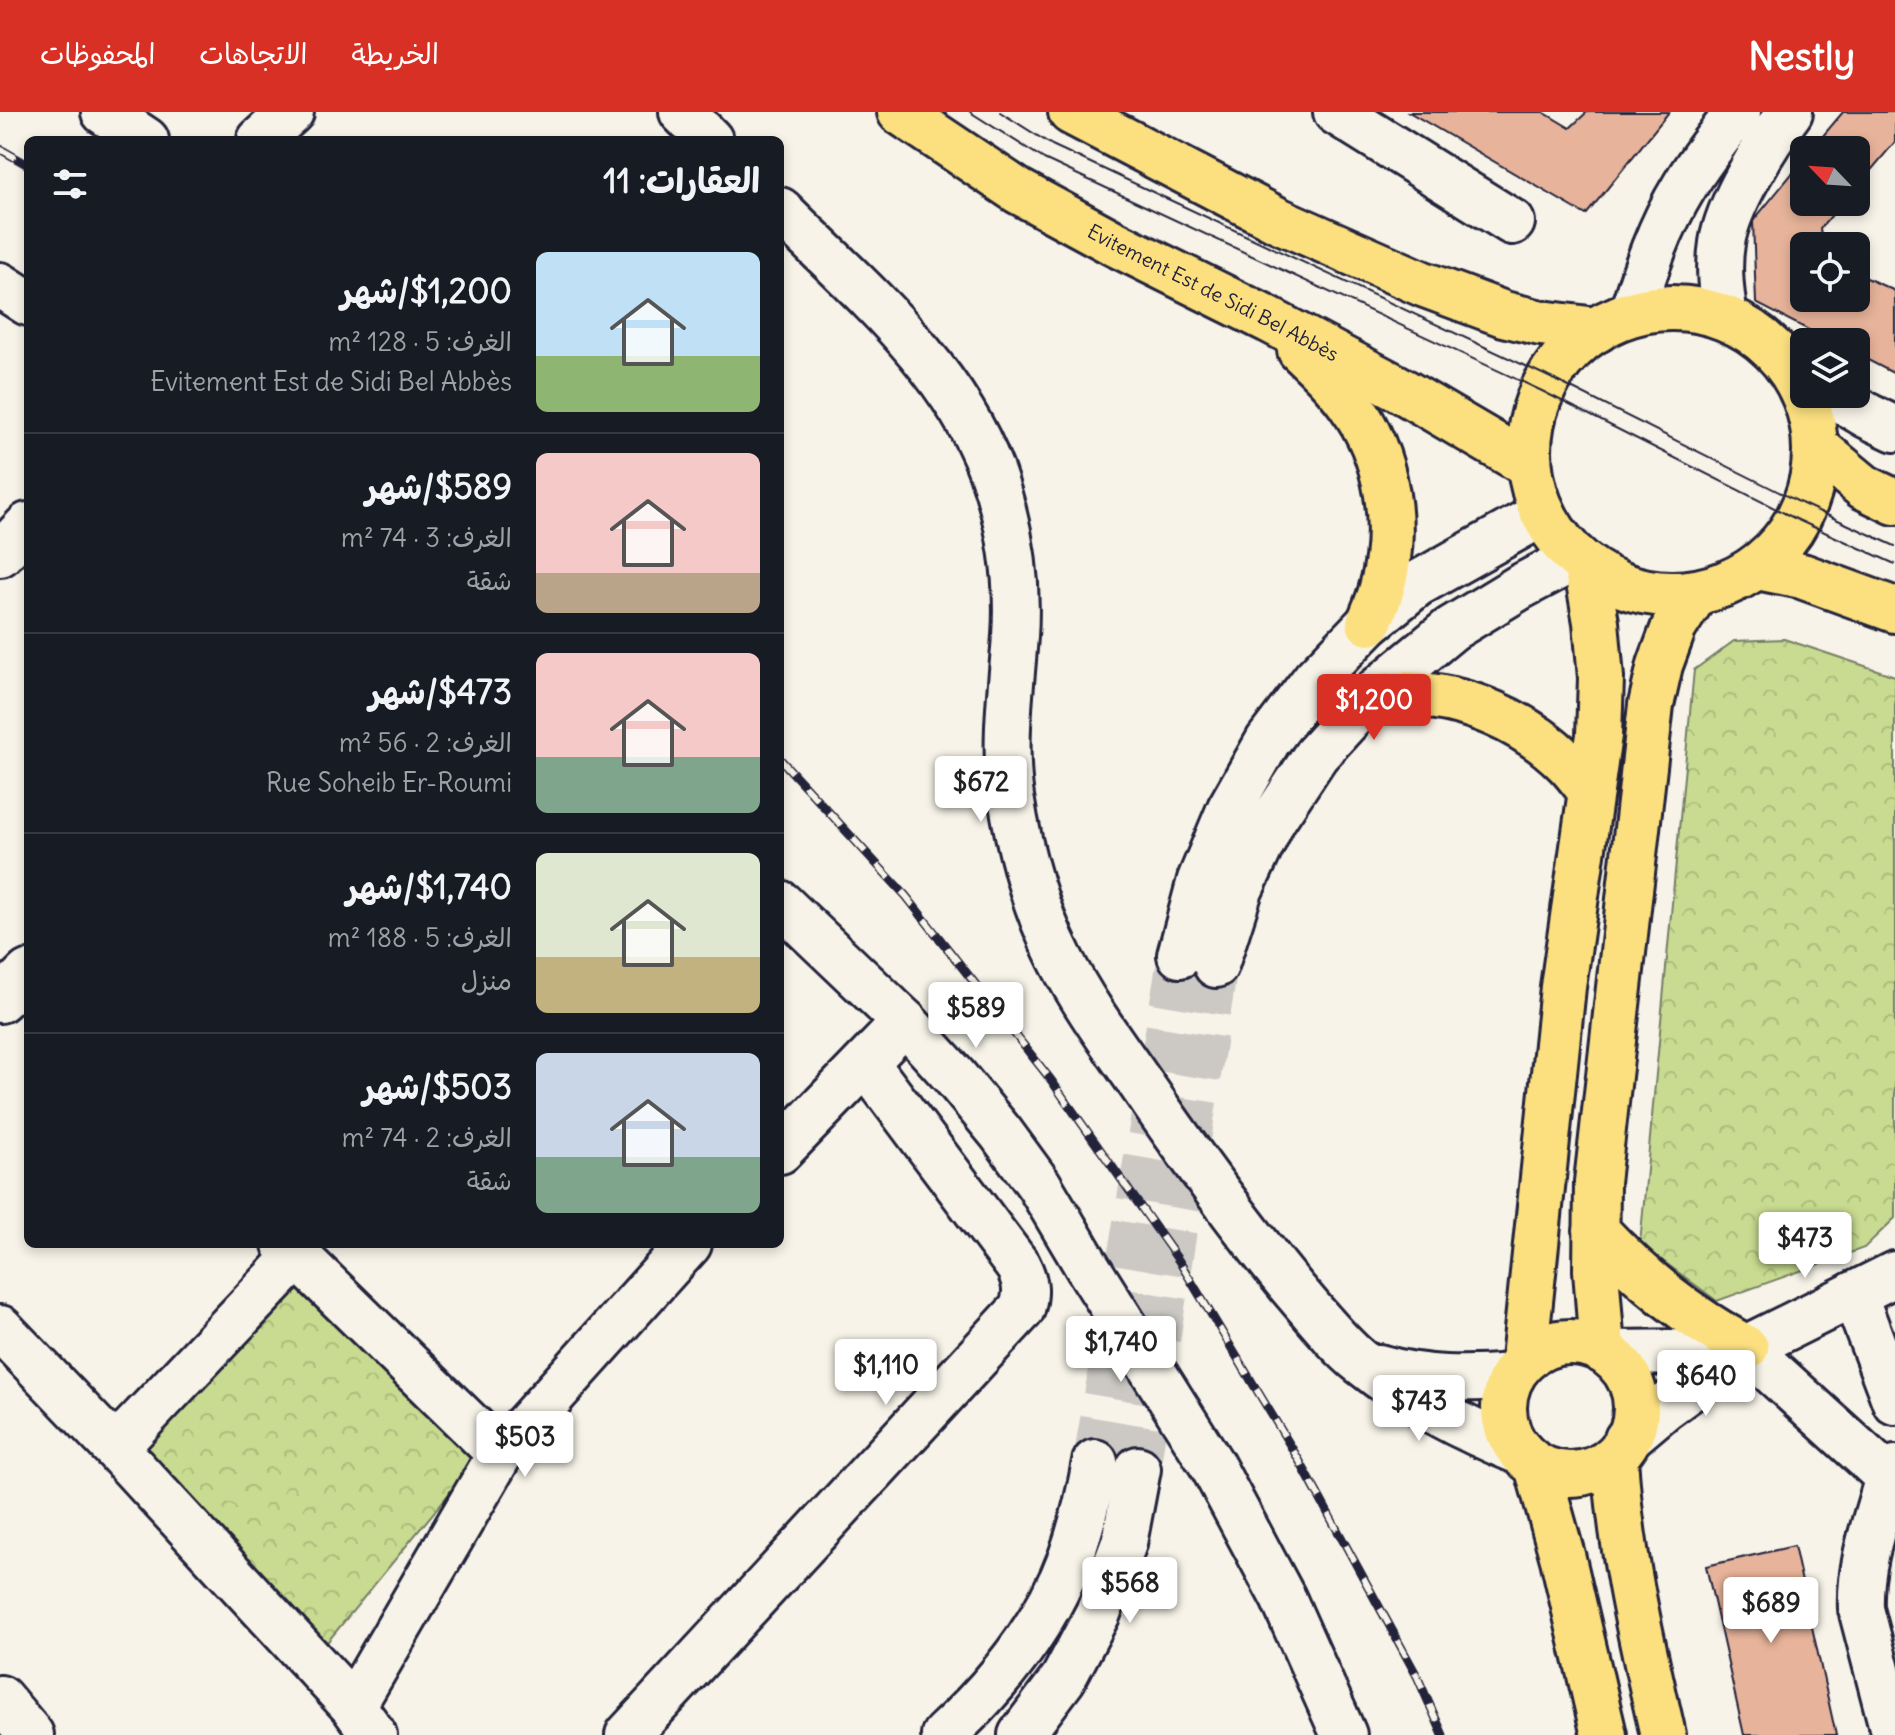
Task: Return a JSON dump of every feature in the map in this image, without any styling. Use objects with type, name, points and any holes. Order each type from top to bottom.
[{"type":"main road","name":"Evitement Est de Sidi Bel Abbès","points":[[900,112],[1018,191],[1396,387],[1529,465]]},
{"type":"main road","points":[[1071,112],[1278,220],[1423,284],[1504,314],[1541,323],[1614,322]]},
{"type":"main road","points":[[1790,367],[1755,332],[1725,317],[1695,308],[1663,307],[1614,322],[1573,347],[1541,392],[1531,424],[1529,465],[1540,515],[1581,562],[1620,585],[1657,594],[1696,593],[1728,583],[1757,567],[1780,545],[1798,520],[1814,470],[1816,447],[1810,408]]},
{"type":"main road","points":[[1269,320],[1328,377],[1352,406],[1370,439],[1383,474],[1390,512],[1389,550],[1383,587],[1369,623]]},
{"type":"main road","points":[[1816,447],[1864,487],[1895,502]]},
{"type":"main road","points":[[1581,562],[1596,622],[1601,678],[1599,735],[1563,987],[1518,1368],[1505,1396],[1504,1416],[1509,1436],[1530,1460],[1563,1559],[1604,1735]]},
{"type":"main road","points":[[1757,567],[1802,576],[1895,610]]},
{"type":"main road","points":[[1605,1351],[1598,1310],[1597,1182],[1651,705],[1660,665],[1674,627],[1696,593]]},
{"type":"main road","points":[[1369,697],[1405,694],[1476,706],[1510,721],[1540,740],[1567,764],[1591,792]]},
{"type":"main road","points":[[1596,1230],[1641,1276],[1681,1308],[1746,1348]]},
{"type":"main road","points":[[1518,1368],[1541,1348],[1561,1342],[1582,1342],[1605,1351],[1622,1367],[1631,1383],[1635,1402],[1634,1421],[1621,1448],[1598,1467],[1578,1473],[1557,1473],[1530,1460]]},
{"type":"main road","points":[[1621,1448],[1621,1530],[1663,1735]]},
{"type":"street","points":[[104,112],[140,136]]},
{"type":"street","points":[[264,136],[291,112]]},
{"type":"street","points":[[682,112],[706,136]]},
{"type":"street","points":[[1336,112],[1512,222]]},
{"type":"street","points":[[1614,322],[1649,261],[1683,189],[1738,112]]},
{"type":"street","points":[[1725,317],[1719,279],[1722,240],[1740,193],[1790,112]]},
{"type":"street","points":[[784,214],[910,340],[942,379],[969,423],[990,468],[1006,517],[1015,567],[1015,632],[1008,747],[1010,791],[1017,833],[1041,916],[1079,994],[1216,1192],[1281,1274],[1358,1360],[1436,1414],[1530,1460]]},
{"type":"street","points":[[0,285],[24,300]]},
{"type":"street","points":[[1850,408],[1895,429]]},
{"type":"street","points":[[1540,515],[1417,584],[1369,623],[1315,679],[1268,741],[1237,795],[1200,880],[1198,960],[1240,890],[1273,820],[1316,755],[1369,697],[1451,629],[1520,587],[1581,562]]},
{"type":"street","points":[[0,554],[24,529]]},
{"type":"street","points":[[784,907],[905,1022],[1001,1133],[1039,1185],[1212,1465],[1283,1598],[1344,1735]]},
{"type":"street","points":[[784,1147],[905,1022]]},
{"type":"street","points":[[628,1735],[1022,1309],[1026,1294],[1025,1280],[1018,1266],[866,1063]]},
{"type":"street","points":[[0,1328],[115,1448],[364,1720],[500,1454],[674,1249]]},
{"type":"street","points":[[115,1448],[291,1250],[500,1454]]},
{"type":"street","points":[[1621,1448],[1665,1407],[1746,1348],[1895,1274]]},
{"type":"street","points":[[1854,1294],[1895,1402]]},
{"type":"street","points":[[1605,1351],[1700,1352],[1746,1348],[1893,1475],[1865,1557],[1860,1593],[1861,1609],[1894,1735]]},
{"type":"street","points":[[1358,1360],[1395,1372],[1434,1378],[1472,1379],[1518,1368]]},
{"type":"street","points":[[944,1735],[975,1706],[1016,1658],[1049,1604],[1070,1559],[1086,1511],[1095,1462]]},
{"type":"street","points":[[1021,1735],[1063,1679],[1098,1613],[1124,1543],[1138,1469]]},
{"type":"street","points":[[0,1698],[31,1735]]},
{"type":"green space","points":[[1784,639],[1895,676],[1895,1218],[1864,1248],[1717,1301],[1640,1244],[1694,670],[1734,641]]},
{"type":"green space","points":[[305,1277],[484,1451],[320,1651],[135,1455]]},
{"type":"building","points":[[1409,112],[1543,112],[1570,128],[1587,112],[1669,112],[1586,215]]},
{"type":"building","points":[[1843,112],[1895,112],[1895,142],[1870,171],[1870,136],[1823,136]]},
{"type":"building","points":[[1790,176],[1790,216],[1831,216],[1821,232],[1790,232],[1790,312],[1870,312],[1870,279],[1895,291],[1895,374],[1870,361],[1870,328],[1805,328],[1756,303],[1753,221]]},
{"type":"building","points":[[1794,1546],[1836,1735],[1744,1735],[1706,1566]]},
{"type":"tunnel","points":[[1095,1462],[1180,955]]},
{"type":"tunnel","points":[[1138,1469],[1216,965]]},
{"type":"tram line","points":[[970,112],[1044,159],[1542,391],[1798,520],[1895,564]]},
{"type":"tram line","points":[[1000,112],[1052,145],[1549,377],[1805,505],[1895,546]]},
{"type":"railway","points":[[0,149],[24,163]]},
{"type":"railway","points":[[784,763],[906,896],[1051,1080],[1179,1261],[1299,1460],[1417,1676],[1443,1735]]}]
